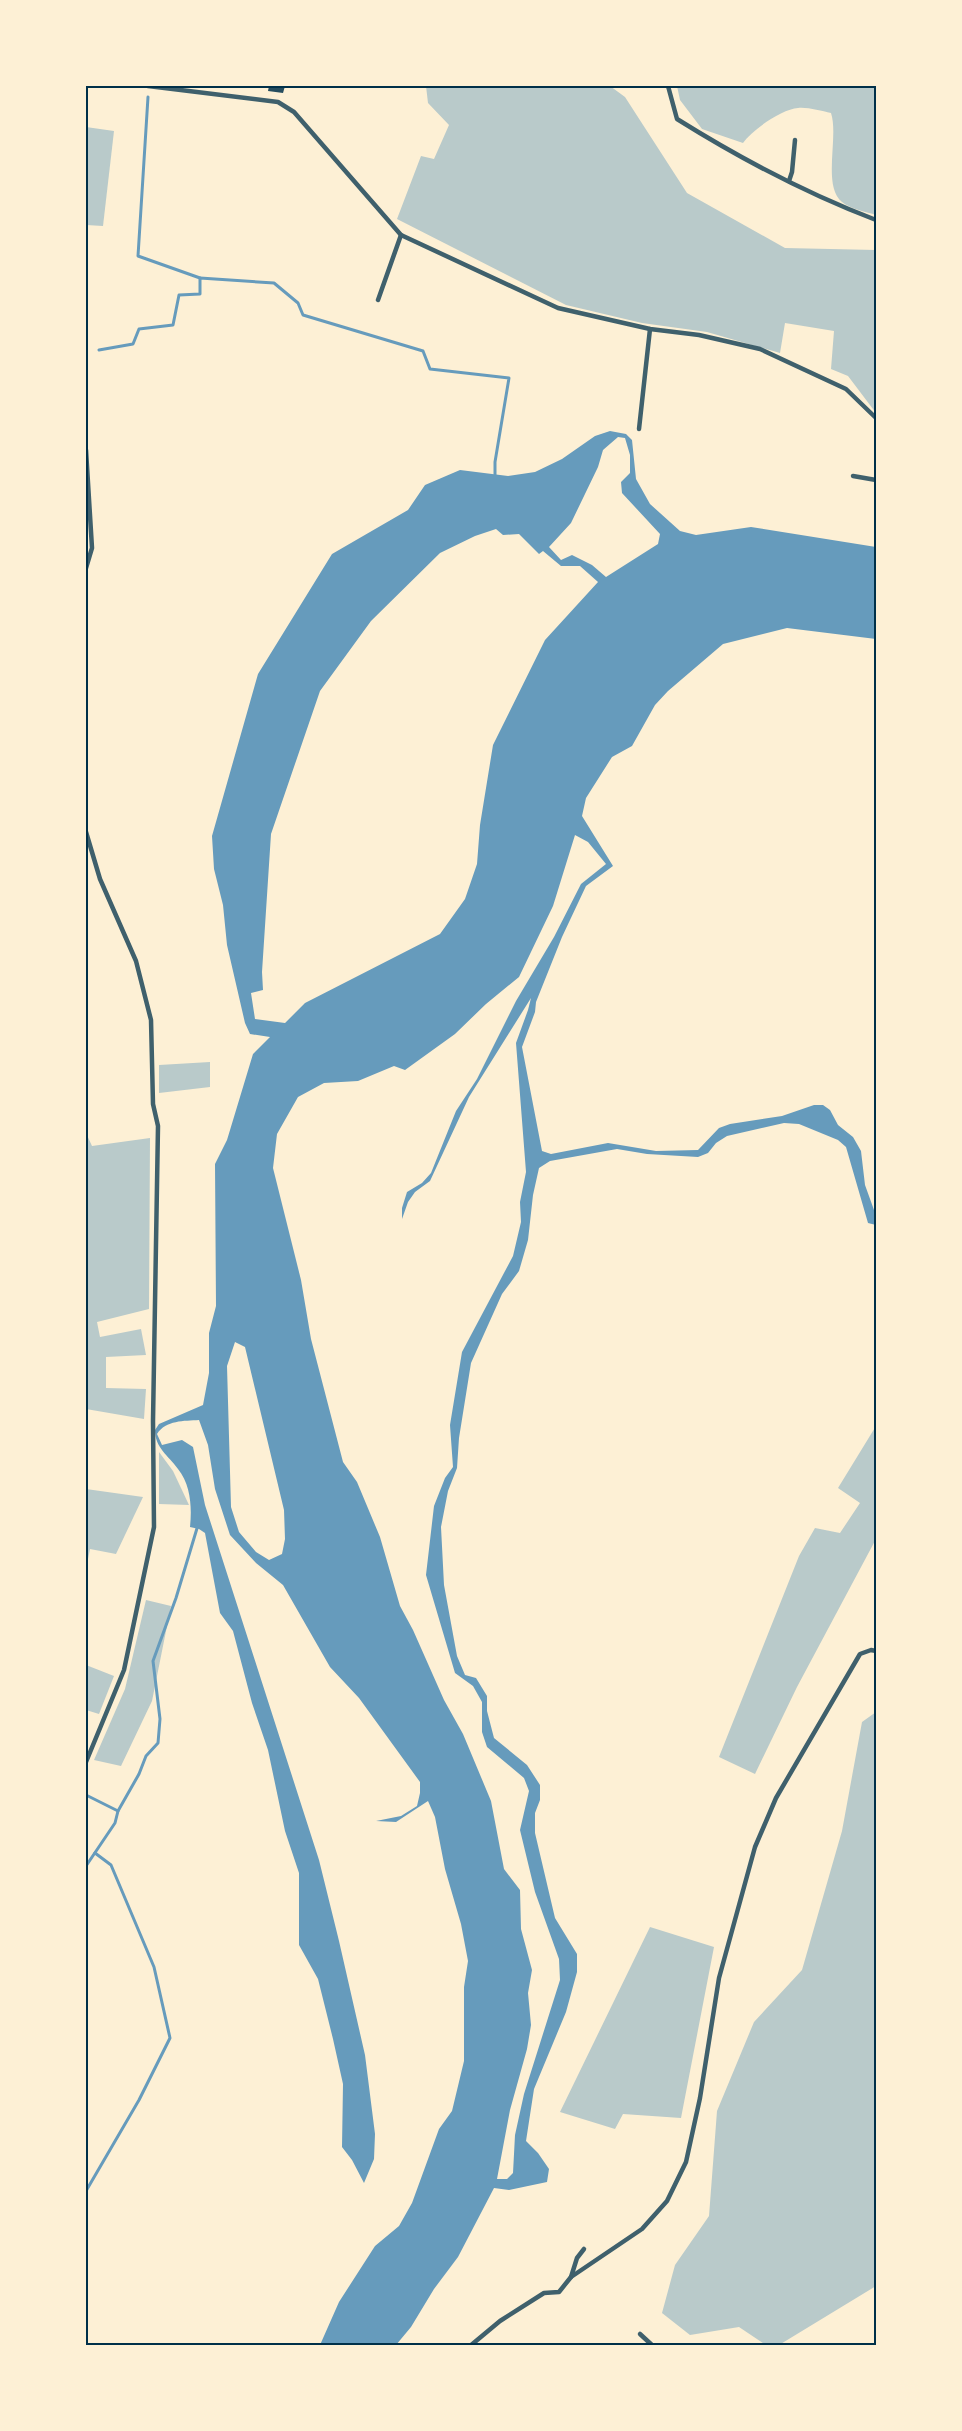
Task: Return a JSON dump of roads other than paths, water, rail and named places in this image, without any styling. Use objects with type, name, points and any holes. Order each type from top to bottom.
[{"type":"street","points":[[148,86],[278,102],[294,112],[401,235],[558,308],[650,329],[699,335],[760,349],[846,389],[876,418]]},
{"type":"street","points":[[668,86],[677,119],[739,158],[821,199],[876,220]]},
{"type":"street","points":[[789,181],[795,140]]},
{"type":"street","points":[[378,300],[401,235]]},
{"type":"street","points":[[639,429],[650,329]]},
{"type":"street","points":[[86,450],[92,548],[86,568]]},
{"type":"street","points":[[853,476],[876,480]]},
{"type":"street","points":[[86,832],[100,879],[136,961],[152,1020],[153,1104],[158,1126],[153,1421],[154,1527],[124,1670],[86,1762]]},
{"type":"street","points":[[470,2346],[500,2321],[544,2293],[559,2292],[571,2277],[642,2229],[667,2201],[686,2162],[700,2098],[719,1978],[754,1847],[776,1798],[860,1654],[871,1650],[876,1651]]},
{"type":"street","points":[[571,2277],[577,2258],[584,2249]]},
{"type":"street","points":[[640,2334],[653,2346]]},
{"type":"water","points":[[610,431],[626,434],[632,440],[636,479],[650,504],[680,531],[696,535],[751,527],[876,547],[876,639],[787,628],[723,644],[655,705],[632,746],[612,757],[586,798],[582,816],[613,866],[586,886],[562,937],[536,1002],[535,1012],[522,1047],[542,1151],[551,1154],[608,1143],[656,1151],[698,1150],[719,1128],[730,1124],[782,1116],[814,1105],[823,1105],[830,1110],[838,1125],[853,1137],[861,1151],[865,1185],[876,1212],[876,1225],[868,1223],[846,1147],[838,1140],[799,1124],[784,1123],[727,1136],[716,1143],[708,1153],[698,1157],[647,1154],[617,1149],[550,1161],[539,1168],[533,1195],[528,1240],[519,1271],[502,1294],[471,1363],[459,1438],[457,1468],[448,1491],[441,1527],[444,1585],[457,1656],[465,1675],[476,1678],[487,1696],[487,1711],[494,1738],[527,1765],[540,1785],[540,1800],[535,1813],[535,1833],[555,1918],[577,1954],[577,1972],[566,2012],[534,2089],[526,2141],[549,2169],[547,2182],[509,2190],[494,2188],[458,2257],[434,2289],[411,2327],[396,2345],[320,2345],[339,2302],[375,2246],[399,2226],[412,2203],[439,2129],[452,2111],[464,2061],[464,1987],[468,1961],[461,1924],[445,1869],[435,1817],[428,1801],[396,1822],[376,1821],[401,1816],[417,1806],[420,1782],[359,1698],[330,1667],[283,1585],[256,1563],[230,1535],[215,1489],[208,1445],[199,1420],[176,1422],[165,1426],[157,1434],[162,1445],[182,1440],[193,1447],[205,1505],[319,1860],[365,2055],[375,2134],[374,2159],[364,2183],[342,2147],[343,2084],[318,1979],[299,1945],[299,1873],[285,1831],[268,1750],[252,1703],[233,1631],[220,1613],[205,1533],[190,1527],[191,1505],[186,1482],[157,1442],[155,1430],[159,1424],[203,1405],[209,1373],[209,1333],[216,1306],[215,1164],[227,1140],[253,1054],[270,1037],[250,1034],[245,1023],[227,945],[223,905],[214,869],[212,836],[258,674],[332,554],[408,510],[425,485],[460,470],[508,476],[535,472],[562,459],[595,436]],"holes":[[[618,437],[625,438],[630,455],[630,473],[621,482],[622,493],[660,534],[658,544],[606,577],[592,565],[572,555],[561,560],[549,547],[571,523],[598,467],[603,450]],[[496,529],[503,535],[519,534],[539,554],[543,551],[561,566],[580,566],[598,582],[545,640],[493,745],[480,825],[477,864],[465,899],[440,934],[305,1003],[285,1023],[255,1019],[251,993],[263,990],[262,972],[271,834],[320,691],[371,621],[440,553],[475,536]],[[575,835],[588,842],[606,864],[581,884],[554,937],[516,1001],[477,1079],[456,1111],[431,1173],[422,1183],[407,1192],[402,1208],[402,1219],[408,1202],[415,1192],[430,1181],[469,1097],[531,998],[516,1043],[526,1172],[520,1202],[521,1222],[513,1256],[462,1352],[450,1425],[453,1467],[445,1478],[434,1506],[426,1575],[455,1673],[473,1686],[482,1702],[482,1732],[487,1747],[524,1778],[529,1791],[520,1830],[535,1892],[559,1959],[560,1980],[524,2094],[515,2135],[513,2173],[507,2179],[497,2179],[510,2110],[527,2049],[531,2025],[528,1993],[532,1970],[521,1929],[520,1890],[504,1869],[491,1801],[463,1734],[444,1700],[400,1606],[380,1537],[357,1482],[343,1462],[311,1339],[301,1280],[273,1168],[277,1134],[298,1097],[324,1083],[358,1081],[394,1066],[405,1070],[455,1034],[519,977],[553,906]],[[235,1342],[245,1347],[284,1510],[285,1539],[282,1554],[269,1560],[256,1552],[239,1532],[231,1507],[227,1366]]]},
{"type":"waterway","points":[[148,97],[138,256],[200,278]]},
{"type":"waterway","points":[[99,350],[133,344],[139,329],[173,325],[179,295],[200,294],[200,278],[274,283],[298,303],[303,315],[423,351],[430,369],[509,378],[495,462],[495,478]]},
{"type":"waterway","points":[[86,1866],[115,1823],[118,1811],[139,1774],[146,1756],[158,1743],[160,1719],[153,1661],[176,1598],[198,1525]]},
{"type":"waterway","points":[[86,1795],[118,1811]]},
{"type":"waterway","points":[[86,2191],[139,2100],[170,2038],[154,1967],[111,1865],[95,1853]]}]
